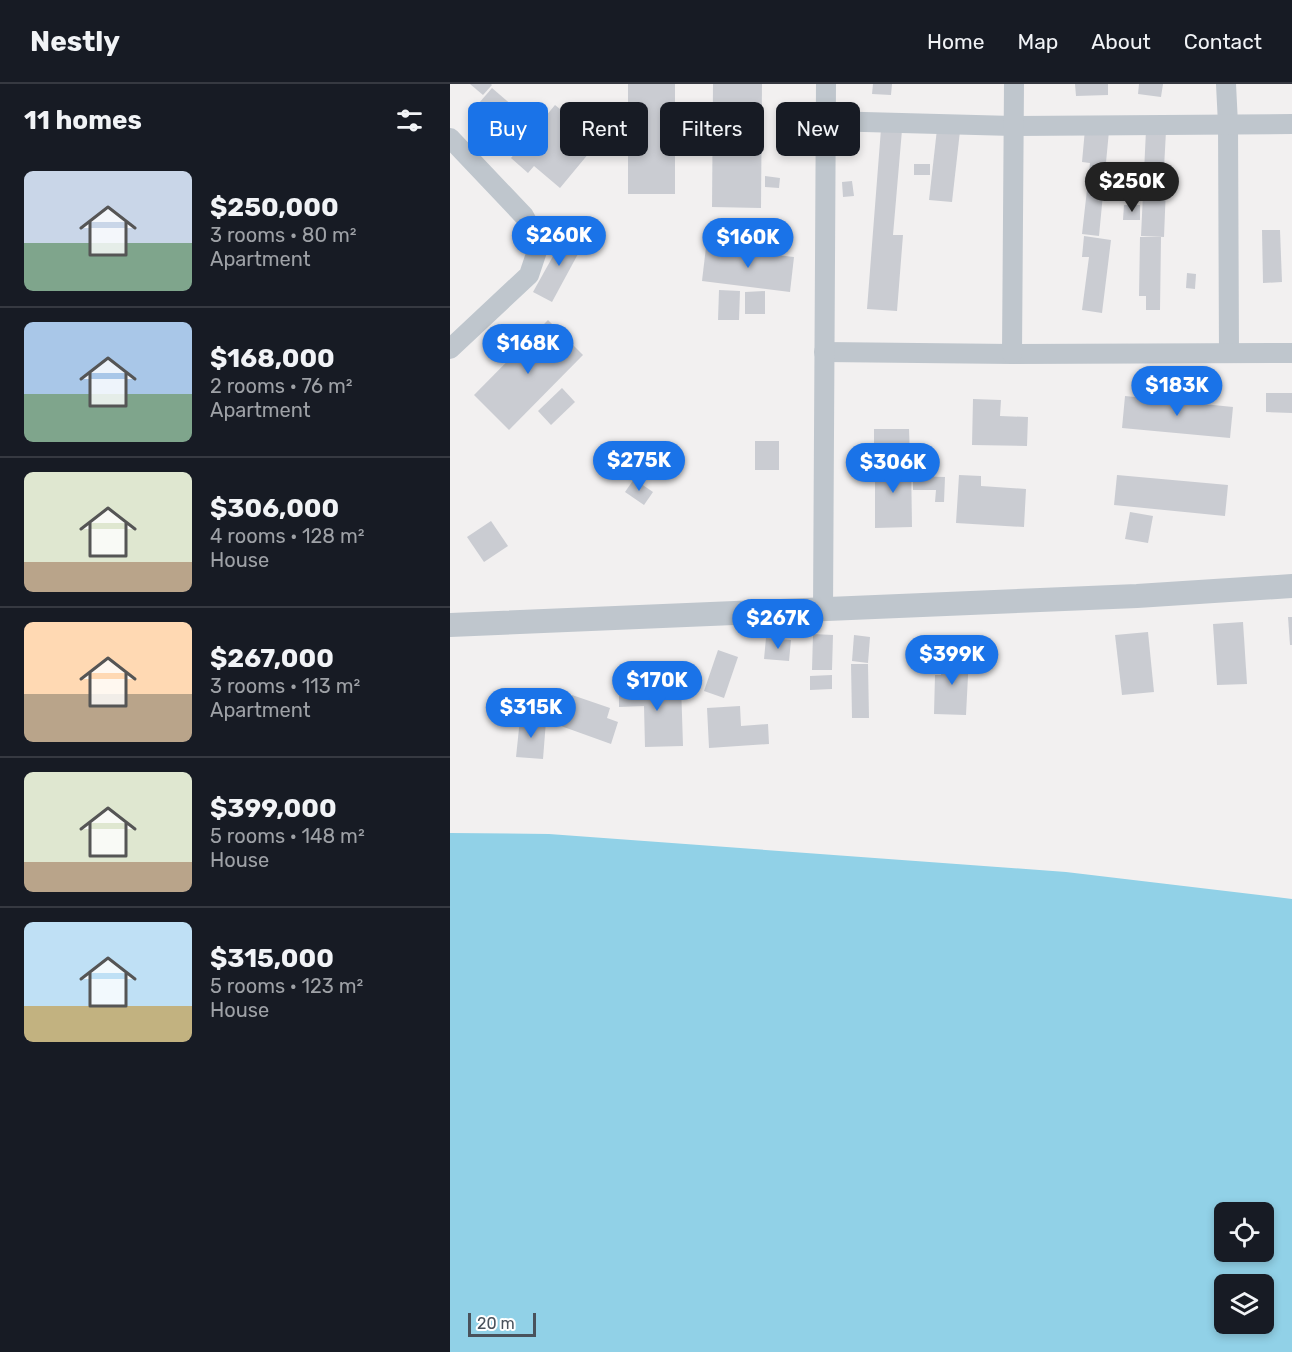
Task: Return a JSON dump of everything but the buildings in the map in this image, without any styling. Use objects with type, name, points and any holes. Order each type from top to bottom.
[{"type":"street","points":[[826,84],[826,102]]},
{"type":"street","points":[[1012,354],[1014,84]]},
{"type":"street","points":[[1226,84],[1229,353]]},
{"type":"street","points":[[860,122],[1013,126],[1292,124]]},
{"type":"street","points":[[450,138],[524,216],[535,236],[537,252],[529,274],[450,349]]},
{"type":"street","points":[[823,611],[826,156]]},
{"type":"street","points":[[824,352],[1292,353]]},
{"type":"street","points":[[450,625],[823,611],[1292,586]]},
{"type":"water","points":[[450,833],[549,834],[1066,872],[1292,899],[1292,1352],[450,1352]]}]
